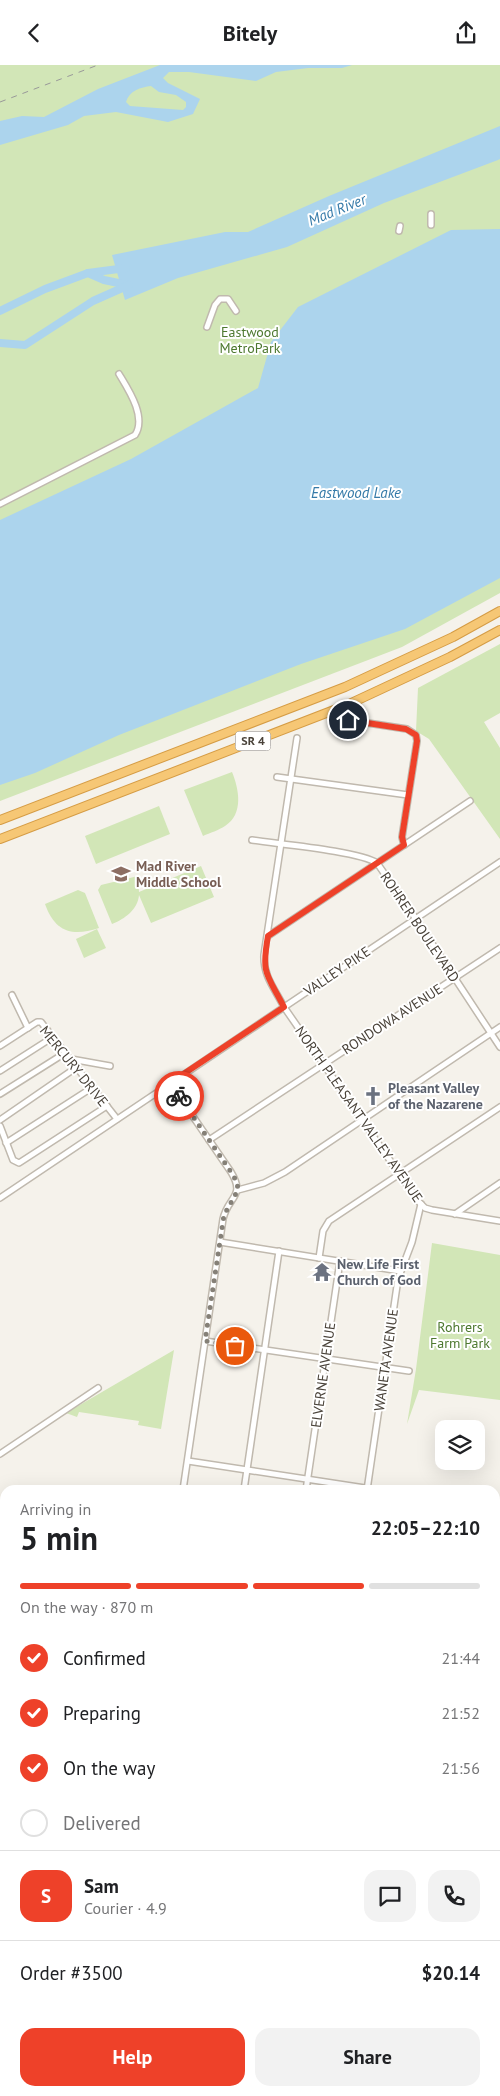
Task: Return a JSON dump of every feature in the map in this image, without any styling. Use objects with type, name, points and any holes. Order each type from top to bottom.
[{"type":"highway","name":"SR 4","points":[[0,820],[345,687],[453,637],[500,611]]},
{"type":"highway","name":"SR 4","points":[[0,839],[347,705],[441,661],[500,630]]},
{"type":"street","points":[[431,214],[431,225]]},
{"type":"street","points":[[206,327],[215,305],[220,299],[228,299],[236,311]]},
{"type":"street","points":[[0,504],[135,435],[139,426],[137,406],[119,374]]},
{"type":"street","points":[[334,724],[348,720],[406,729],[414,732],[417,741],[402,837],[404,845]]},
{"type":"street","name":"NORTH PLEASANT VALLEY AVENUE","points":[[297,738],[268,936],[264,969],[267,978],[284,1007],[399,1175],[421,1204],[432,1210],[500,1221]]},
{"type":"street","points":[[277,777],[408,795]]},
{"type":"street","points":[[268,936],[470,801]]},
{"type":"street","name":"ROHRER BOULEVARD","points":[[252,840],[348,854],[377,863],[500,1047]]},
{"type":"street","name":"VALLEY PIKE","points":[[0,1198],[500,862]]},
{"type":"street","name":"RONDOWA AVENUE","points":[[209,1140],[500,948]]},
{"type":"street","points":[[0,1046],[28,1027],[12,995]]},
{"type":"street","name":"MERCURY DRIVE","points":[[28,1027],[37,1022],[42,1022],[117,1119]]},
{"type":"street","points":[[238,1190],[255,1187],[274,1179],[500,1027]]},
{"type":"street","points":[[0,1071],[53,1037]]},
{"type":"street","points":[[0,1094],[65,1053]]},
{"type":"street","points":[[70,1059],[110,1066]]},
{"type":"street","points":[[0,1120],[77,1067]]},
{"type":"street","points":[[170,1083],[237,1182],[238,1190],[224,1215],[184,1485]]},
{"type":"street","points":[[6,1143],[93,1087]]},
{"type":"street","points":[[0,1126],[14,1162],[19,1163],[107,1106]]},
{"type":"street","points":[[319,1258],[323,1231],[326,1224],[500,1107]]},
{"type":"street","points":[[455,1214],[500,1183]]},
{"type":"street","name":"WANETA AVENUE","points":[[368,1485],[400,1271],[412,1242],[421,1204]]},
{"type":"street","points":[[220,1242],[400,1271]]},
{"type":"street","points":[[245,1485],[279,1251]]},
{"type":"street","name":"ELVERNE AVENUE","points":[[307,1485],[340,1261]]},
{"type":"street","points":[[205,1341],[409,1371]]},
{"type":"street","points":[[0,1453],[98,1388]]},
{"type":"street","points":[[188,1461],[343,1485]]},
{"type":"green space","name":"Eastwood MetroPark","points":[[0,65],[500,65],[500,593],[402,647],[0,801]]},
{"type":"green space","points":[[500,644],[500,713],[484,722],[500,748],[500,839],[429,739],[416,731],[418,688]]},
{"type":"green space","points":[[232,772],[238,793],[235,815],[225,826],[203,836],[184,790]]},
{"type":"green space","points":[[159,806],[170,834],[96,864],[85,836]]},
{"type":"green space","points":[[201,866],[214,897],[151,923],[139,895],[136,905],[130,913],[112,924],[98,890],[101,885],[138,876],[139,892]]},
{"type":"green space","points":[[78,890],[85,893],[99,928],[81,932],[66,930],[54,921],[49,913],[45,904]]},
{"type":"green space","points":[[97,929],[106,948],[84,958],[76,939]]},
{"type":"green space","name":"Rohrers Farm Park","points":[[432,1243],[500,1255],[500,1400],[419,1390],[407,1424],[416,1369]]},
{"type":"green space","points":[[174,1350],[161,1429],[138,1425],[139,1421],[79,1412],[77,1417],[66,1413]]},
{"type":"water","points":[[160,65],[352,65],[342,68],[308,68],[276,72],[256,81],[189,72],[169,72],[163,78],[168,83],[200,99],[193,114],[168,122],[116,112],[84,116],[68,125],[0,145],[0,121],[22,116],[44,117],[98,89]],"holes":[[[151,86],[159,92],[176,95],[186,102],[186,107],[183,110],[130,106],[126,102],[133,92],[143,87]]]},
{"type":"water","points":[[500,126],[500,159],[498,160],[384,203],[287,247],[178,278],[125,300],[112,255],[225,232],[248,232],[329,196]]},
{"type":"water","name":"Eastwood Lake","points":[[500,229],[500,578],[405,629],[301,664],[119,735],[35,773],[0,785],[0,520],[131,459],[258,388],[271,342],[298,307],[451,230]]},
{"type":"waterway","name":"Mad River","points":[[88,273],[126,268]]},
{"type":"waterway","points":[[0,311],[45,289],[88,273],[104,280],[128,285]]},
{"type":"waterway","name":"Mad River","points":[[0,343],[25,345],[93,301],[129,285]]},
{"type":"railway","points":[[0,102],[98,65]]},
{"type":"way so far","points":[[179,1096],[238,1185],[237,1193],[224,1215],[205,1341],[235,1346]]},
{"type":"place","name":"Mad River Middle School","points":[[121,874]]},
{"type":"place","name":"Pleasant Valley of the Nazarene","points":[[373,1096]]},
{"type":"place","name":"New Life First Church of God","points":[[322,1272]]},
{"type":"route","points":[[179,1096],[170,1083],[284,1007],[267,978],[264,969],[264,955],[268,936],[404,845],[402,837],[417,741],[416,735],[411,730],[348,720]]}]
